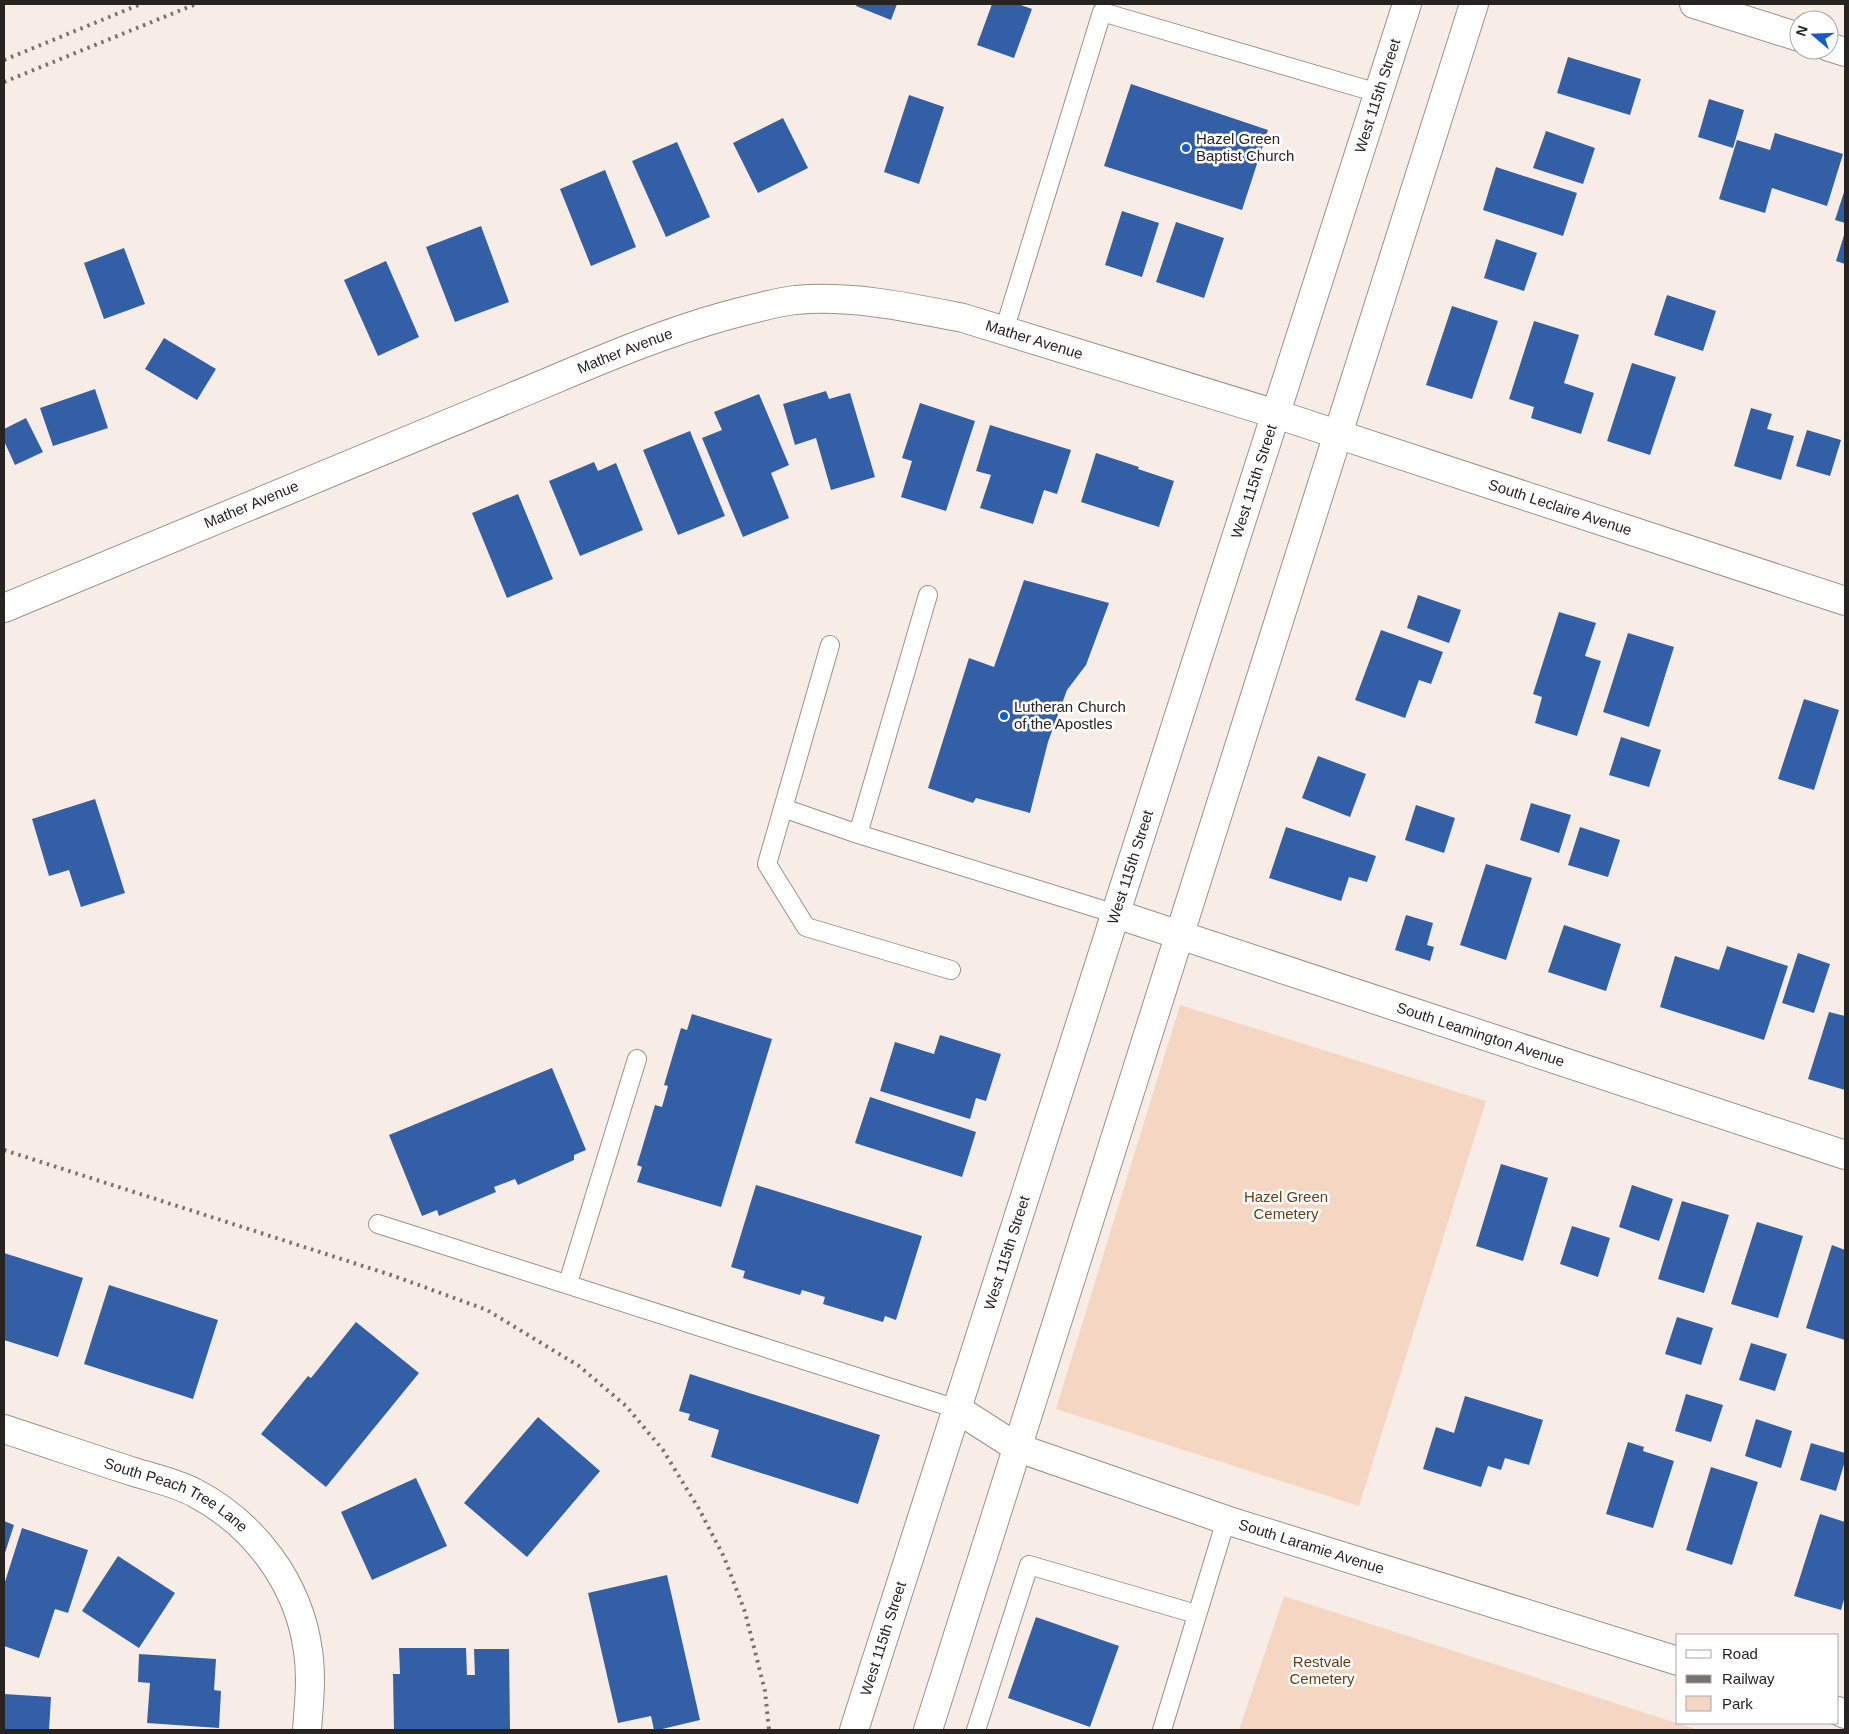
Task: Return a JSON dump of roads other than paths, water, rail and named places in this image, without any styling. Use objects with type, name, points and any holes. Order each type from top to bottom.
[{"type":"street","name":"West 115th Street","points":[[854,1730],[1407,4]]},
{"type":"street","points":[[928,1730],[1474,4]]},
{"type":"street","points":[[1694,4],[1789,34]]},
{"type":"street","name":"Mather Avenue","points":[[4,608],[640,345],[704,322],[795,300],[874,302],[963,318],[1276,414]]},
{"type":"street","name":"South Leclaire Avenue","points":[[1276,414],[1845,601]]},
{"type":"street","name":"South Leamington Avenue","points":[[1116,914],[1845,1155]]},
{"type":"street","name":"South Laramie Avenue","points":[[957,1409],[1018,1448],[1226,1520],[1676,1660]]},
{"type":"street","name":"South Peach Tree Lane","points":[[4,1429],[193,1492],[225,1511],[252,1534],[289,1588],[301,1619],[308,1650],[310,1681],[307,1730]]},
{"type":"lane","points":[[1004,331],[1102,12],[1378,93]]},
{"type":"lane","points":[[858,834],[928,595]]},
{"type":"lane","points":[[830,645],[767,864],[806,927],[951,970]]},
{"type":"lane","points":[[783,808],[858,834],[1116,914]]},
{"type":"lane","points":[[568,1284],[638,1059]]},
{"type":"lane","points":[[378,1224],[957,1409]]},
{"type":"lane","points":[[1162,1730],[1226,1520]]},
{"type":"lane","points":[[976,1730],[1029,1565],[1196,1614]]},
{"type":"railway","points":[[4,60],[141,4]]},
{"type":"railway","points":[[4,82],[196,4]]},
{"type":"railway","points":[[4,1150],[394,1276],[487,1310],[579,1366],[626,1406],[663,1450],[699,1509],[724,1557],[745,1612],[765,1691],[769,1730]]},
{"type":"place","name":"Hazel Green Baptist Church","points":[[1186,148]]},
{"type":"place","name":"Lutheran Church of the Apostles","points":[[1004,716]]},
{"type":"park label","name":"Hazel Green Cemetery","points":[[1286,1206]]},
{"type":"park label","name":"Restvale Cemetery","points":[[1322,1670]]}]
